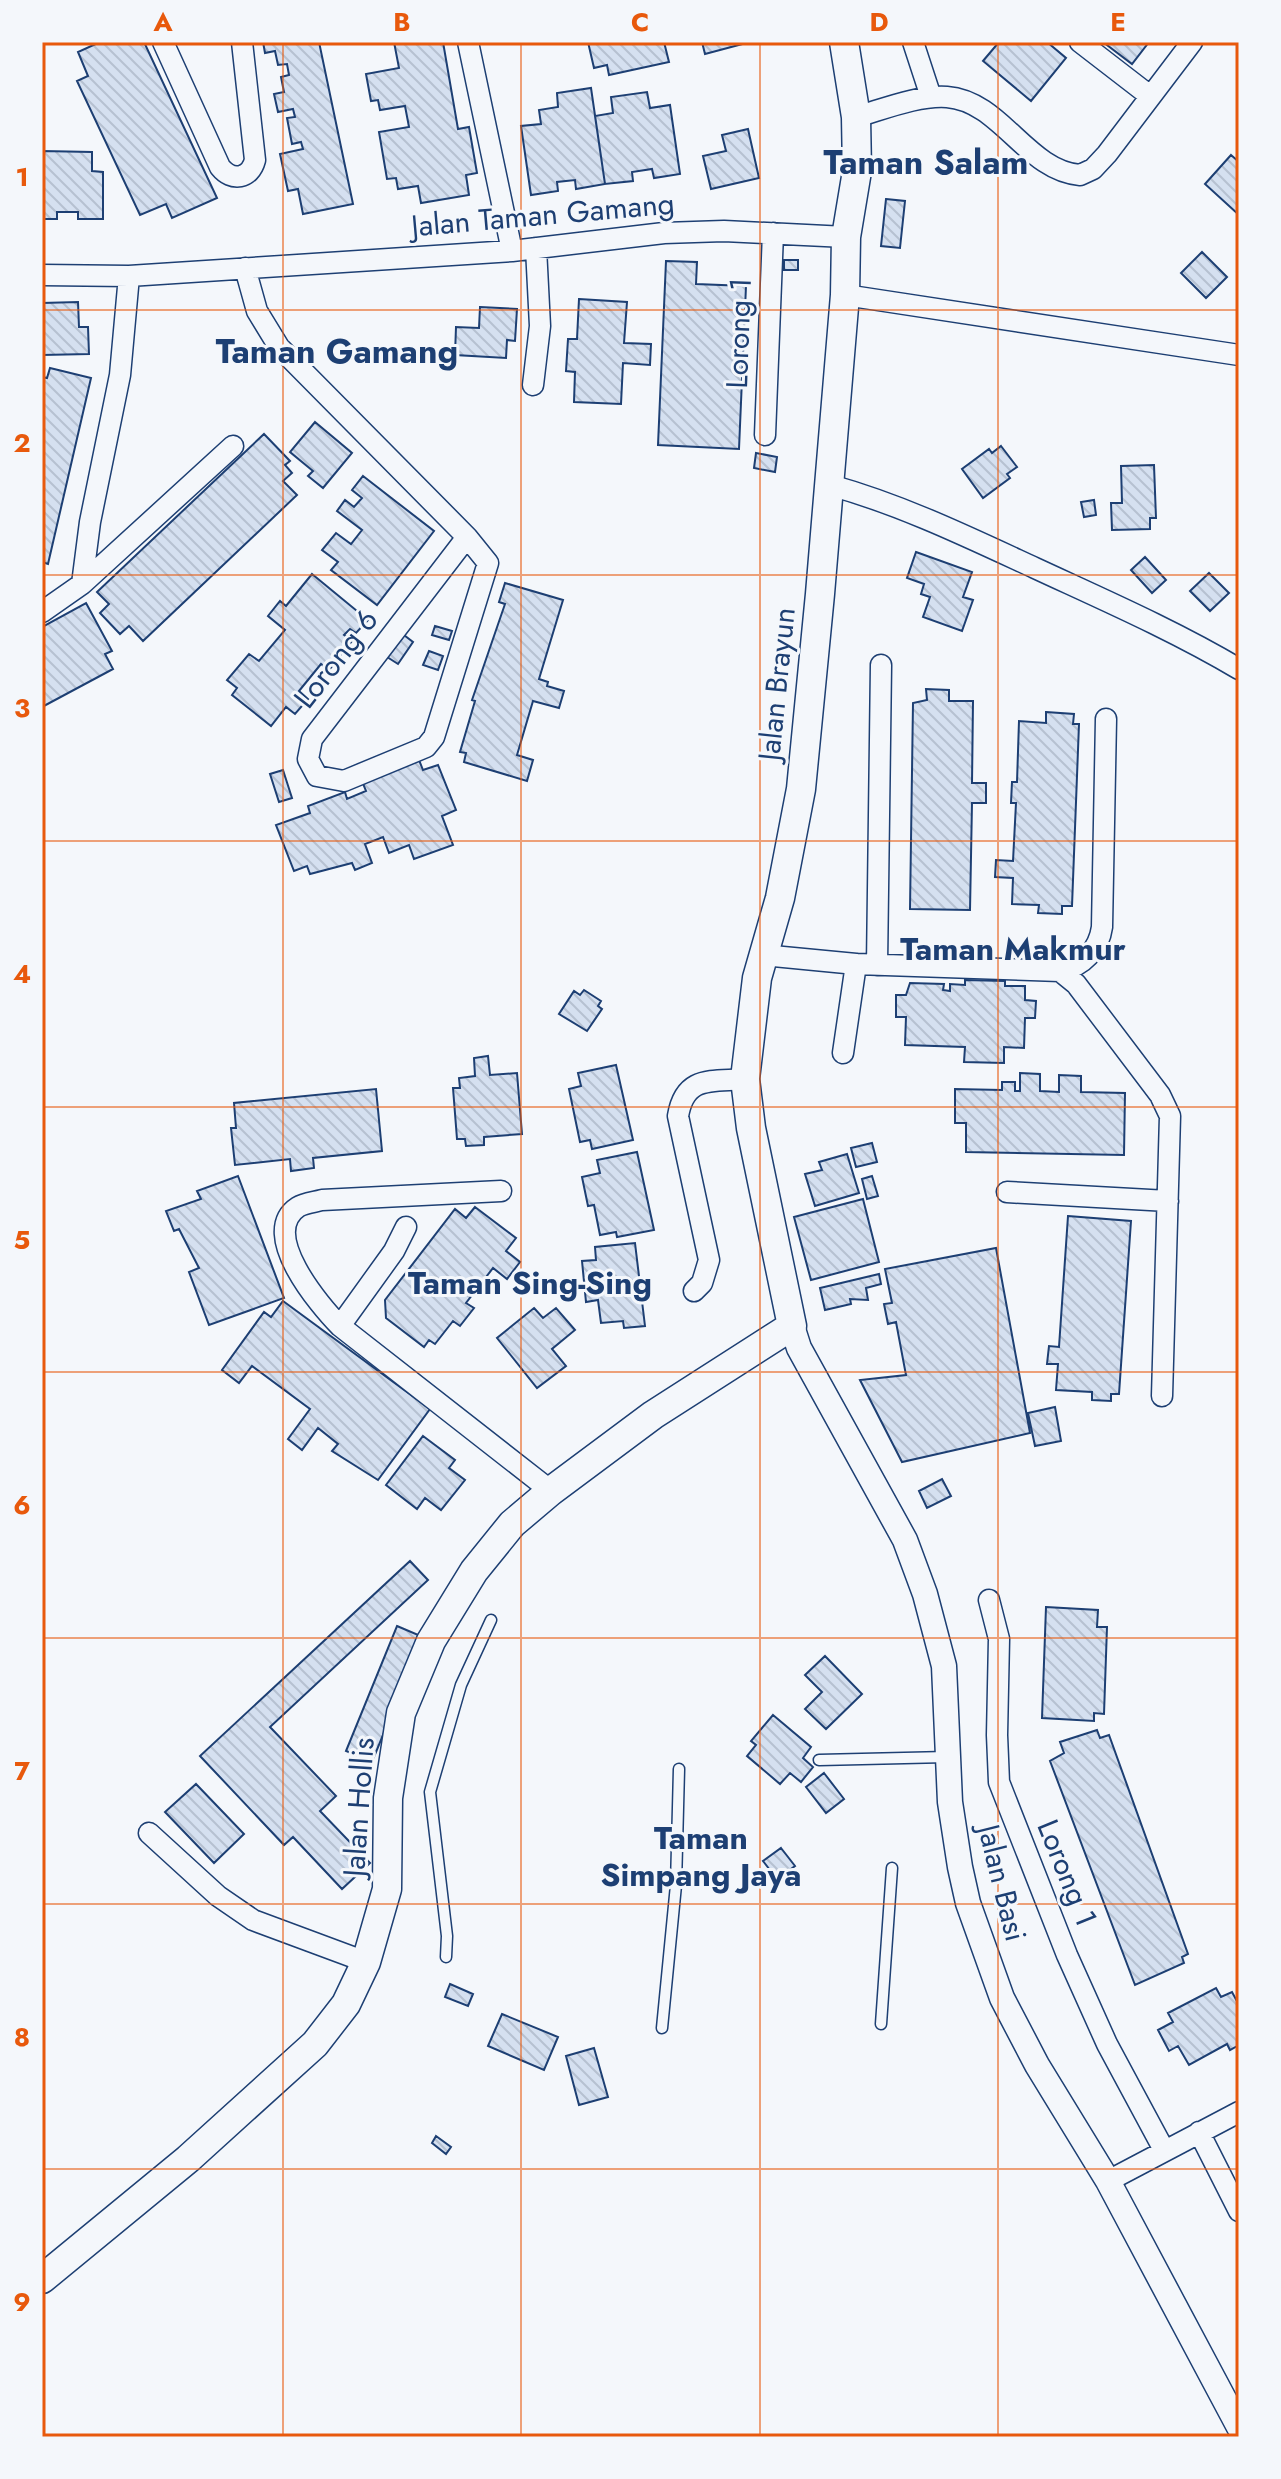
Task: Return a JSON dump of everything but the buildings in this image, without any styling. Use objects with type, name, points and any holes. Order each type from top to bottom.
[{"type":"main road","name":"Jalan Brayun","points":[[792,1326],[751,1128],[745,1079],[762,955],[780,898],[801,789],[830,485],[845,295],[846,237],[857,171],[856,117],[844,42]]},
{"type":"main road","name":"Jalan Hollis","points":[[42,2279],[188,2159],[315,2044],[346,2004],[366,1962],[387,1889],[388,1798],[401,1713],[431,1641],[474,1571],[512,1524],[551,1491],[653,1415],[792,1326]]},
{"type":"street","points":[[163,42],[220,167],[228,175],[240,177],[250,171],[255,160],[242,42]]},
{"type":"street","points":[[913,42],[931,97]]},
{"type":"street","points":[[1080,42],[1150,96]]},
{"type":"street","points":[[856,117],[931,97],[950,97],[971,104],[1042,159],[1070,174],[1080,175],[1093,169],[1107,154],[1192,42]]},
{"type":"street","points":[[476,44],[512,251]]},
{"type":"street","name":"Jalan Taman Gamang","points":[[42,275],[129,276],[512,251],[664,233],[846,237]]},
{"type":"street","name":"Lorong 1","points":[[765,435],[773,233]]},
{"type":"street","points":[[533,385],[540,326],[536,248]]},
{"type":"street","name":"Lorong 6","points":[[245,268],[257,311],[279,347],[485,555],[488,571],[434,737],[416,754],[344,781],[317,776],[308,759],[312,739],[467,537]]},
{"type":"street","points":[[82,584],[90,522],[120,375],[129,276]]},
{"type":"street","points":[[845,295],[1239,355]]},
{"type":"street","points":[[42,612],[82,584],[233,446]]},
{"type":"street","points":[[830,485],[928,519],[1104,598],[1239,669]]},
{"type":"street","points":[[877,965],[881,665]]},
{"type":"street","points":[[762,955],[877,965],[1060,971],[1077,966],[1101,939],[1106,719]]},
{"type":"street","points":[[843,1053],[856,964]]},
{"type":"street","points":[[1060,971],[1076,984],[1167,1105],[1171,1128],[1162,1396]]},
{"type":"street","points":[[694,1291],[702,1283],[709,1260],[678,1116],[680,1105],[684,1094],[695,1084],[745,1079]]},
{"type":"street","points":[[501,1191],[322,1200],[298,1207],[287,1227],[289,1252],[311,1296],[340,1326],[551,1491]]},
{"type":"street","points":[[1007,1192],[1168,1201]]},
{"type":"street","points":[[340,1326],[394,1251],[406,1227]]},
{"type":"street","name":"Jalan Basi","points":[[792,1326],[799,1348],[905,1540],[925,1594],[944,1666],[947,1757],[960,1867],[968,1903],[1002,1998],[1037,2065],[1108,2181],[1239,2427]]},
{"type":"street","name":"Lorong 1","points":[[989,1600],[999,1639],[999,1782],[1067,1955],[1107,2044],[1164,2150]]},
{"type":"street","points":[[149,1833],[218,1896],[253,1920],[366,1962]]},
{"type":"street","points":[[1108,2181],[1239,2112]]},
{"type":"street","points":[[1199,2132],[1239,2211]]},
{"type":"lane","points":[[446,1957],[447,1936],[430,1792],[461,1685],[491,1620]]},
{"type":"lane","points":[[819,1760],[947,1757]]},
{"type":"lane","points":[[662,2028],[676,1885],[679,1769]]},
{"type":"lane","points":[[881,2024],[892,1868]]},
{"type":"district","name":"Taman Salam","points":[[926,162]]},
{"type":"district","name":"Taman Gamang","points":[[337,351]]},
{"type":"district","name":"Taman Makmur","points":[[1013,949]]},
{"type":"district","name":"Taman Sing-Sing","points":[[530,1283]]},
{"type":"district","name":"Taman Simpang Jaya","points":[[701,1856]]}]
